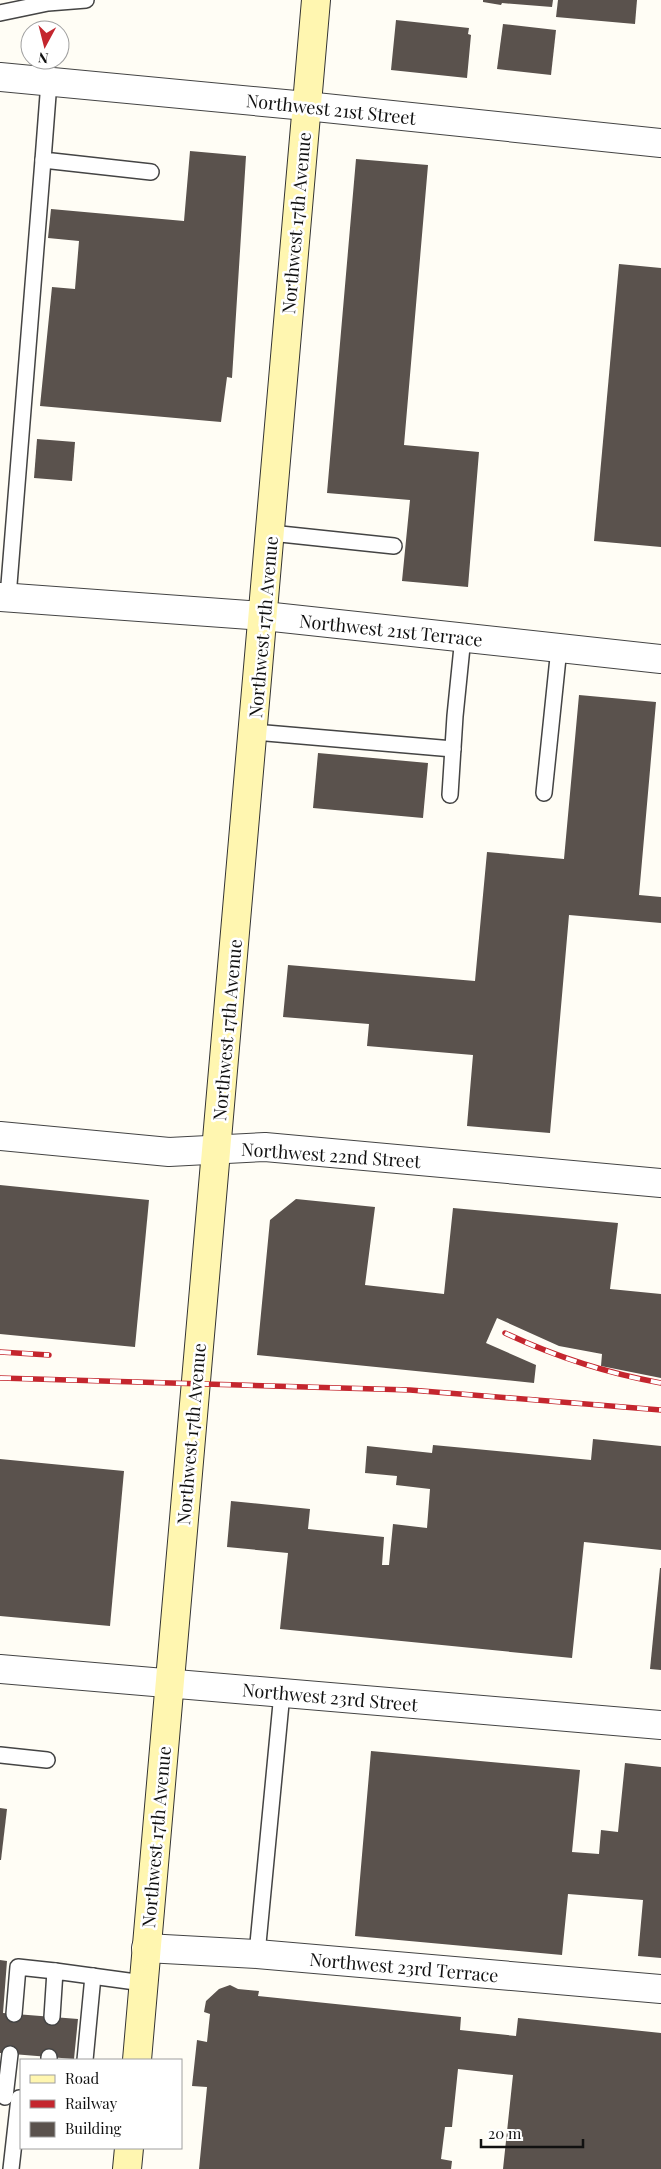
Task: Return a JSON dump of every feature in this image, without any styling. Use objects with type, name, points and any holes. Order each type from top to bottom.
[{"type":"main road","name":"Northwest 17th Avenue","points":[[136,2059],[254,732],[314,0]]},
{"type":"main road","points":[[127,2169],[128,2149]]},
{"type":"street","name":"Northwest 21st Street","points":[[0,77],[306,106],[661,143]]},
{"type":"street","name":"Northwest 21st Terrace","points":[[4,597],[264,616],[661,658]]},
{"type":"street","name":"Northwest 22nd Street","points":[[0,1136],[169,1152],[216,1148],[265,1147],[661,1183]]},
{"type":"street","name":"Northwest 23rd Street","points":[[0,1669],[661,1725]]},
{"type":"street","name":"Northwest 23rd Terrace","points":[[146,1948],[258,1954],[661,1989]]},
{"type":"lane","points":[[0,13],[48,3],[86,0]]},
{"type":"lane","points":[[4,597],[43,160],[48,82]]},
{"type":"lane","points":[[43,160],[151,172]]},
{"type":"lane","points":[[271,533],[394,546]]},
{"type":"lane","points":[[450,795],[463,637]]},
{"type":"lane","points":[[544,792],[559,648]]},
{"type":"lane","points":[[254,732],[453,749]]},
{"type":"lane","points":[[258,1954],[282,1693]]},
{"type":"lane","points":[[0,1755],[47,1760]]},
{"type":"lane","points":[[14,2014],[18,1967],[143,1983]]},
{"type":"lane","points":[[52,2017],[55,1971]]},
{"type":"lane","points":[[85,2059],[93,1976]]},
{"type":"lane","points":[[10,2054],[11,2098],[6,2152],[11,2169]]},
{"type":"building","points":[[483,0],[553,0],[552,7],[502,3],[501,5],[483,2]]},
{"type":"building","points":[[558,0],[637,0],[635,24],[556,17]]},
{"type":"building","points":[[396,20],[469,28],[468,34],[471,35],[467,78],[391,70]]},
{"type":"building","points":[[503,24],[556,30],[551,75],[497,69]]},
{"type":"building","points":[[190,151],[246,156],[232,378],[227,377],[221,422],[40,406],[52,287],[75,289],[79,241],[48,238],[51,209],[184,221]]},
{"type":"building","points":[[356,159],[428,165],[404,445],[479,452],[468,587],[402,581],[410,500],[327,493]]},
{"type":"building","points":[[619,264],[661,268],[661,547],[594,541]]},
{"type":"building","points":[[37,439],[75,442],[72,481],[34,478]]},
{"type":"building","points":[[579,695],[656,702],[639,895],[661,897],[661,923],[569,915],[550,1133],[467,1126],[473,1055],[367,1046],[369,1024],[283,1017],[288,965],[475,981],[487,852],[564,859]]},
{"type":"building","points":[[318,753],[428,763],[423,818],[313,808]]},
{"type":"building","points":[[0,1185],[149,1200],[135,1347],[0,1334]]},
{"type":"building","points":[[296,1199],[375,1207],[365,1285],[444,1294],[453,1208],[618,1223],[610,1289],[661,1294],[661,1378],[601,1366],[602,1354],[559,1346],[497,1318],[486,1343],[536,1365],[534,1383],[257,1355],[270,1220]]},
{"type":"building","points":[[593,1439],[661,1446],[661,1550],[584,1542],[572,1658],[280,1629],[288,1553],[227,1547],[231,1501],[310,1509],[308,1529],[384,1537],[382,1565],[389,1565],[393,1524],[427,1528],[430,1489],[396,1485],[397,1476],[365,1473],[367,1446],[432,1453],[433,1445],[591,1460]]},
{"type":"building","points":[[0,1459],[124,1471],[110,1626],[0,1616]]},
{"type":"building","points":[[661,1568],[661,1670],[650,1669]]},
{"type":"building","points":[[371,1751],[580,1770],[572,1852],[599,1854],[601,1830],[618,1832],[625,1763],[661,1767],[661,1958],[638,1956],[643,1900],[568,1894],[562,1955],[355,1936]]},
{"type":"building","points":[[0,1808],[7,1809],[1,1860],[0,1860]]},
{"type":"building","points":[[0,1960],[7,1961],[3,2013],[78,2019],[74,2059],[0,2053]]},
{"type":"building","points":[[230,1985],[238,1989],[259,1991],[258,1996],[461,2017],[460,2030],[516,2036],[518,2018],[661,2033],[661,2169],[503,2169],[513,2075],[458,2069],[452,2127],[445,2127],[441,2159],[452,2161],[451,2169],[199,2169],[207,2087],[192,2086],[197,2040],[207,2042],[210,2014],[204,2012],[206,2001],[219,1989]]},
{"type":"railway","points":[[505,1333],[543,1350],[582,1363],[661,1383]]},
{"type":"railway","points":[[0,1352],[49,1355]]},
{"type":"railway","points":[[0,1378],[410,1390],[661,1410]]}]
